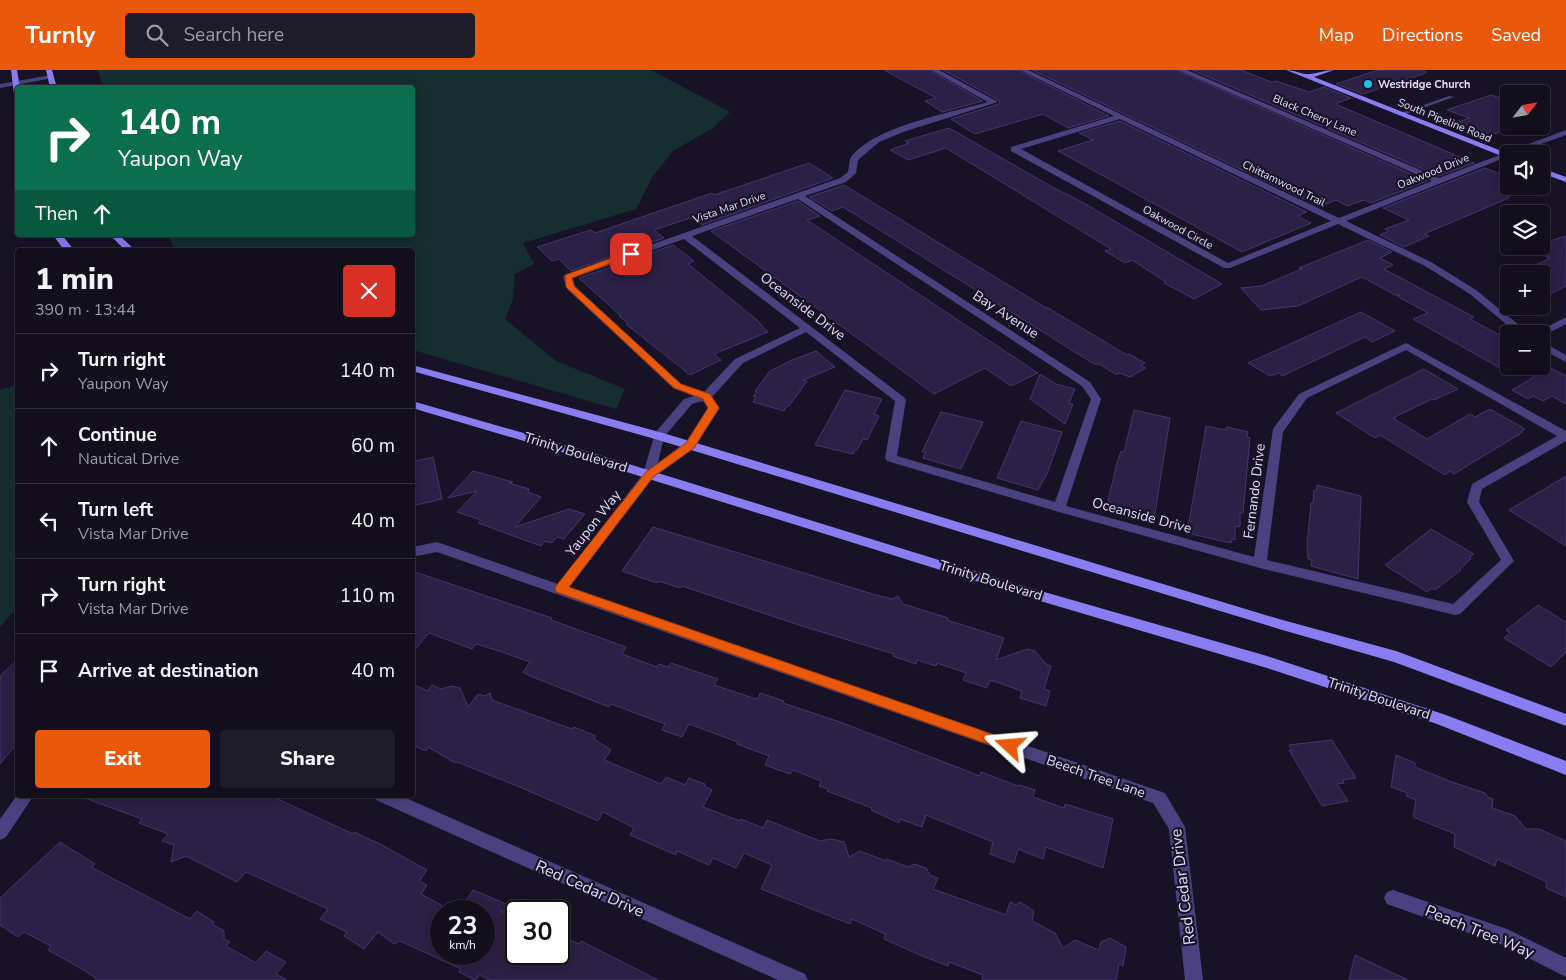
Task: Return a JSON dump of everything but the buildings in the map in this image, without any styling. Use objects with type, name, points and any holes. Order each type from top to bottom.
[{"type":"main road","points":[[14,70],[16,84]]},
{"type":"main road","name":"South Pipeline Road","points":[[1289,70],[1500,154]]},
{"type":"main road","points":[[1308,77],[1331,70]]},
{"type":"main road","points":[[1550,174],[1566,180]]},
{"type":"main road","points":[[58,237],[67,248]]},
{"type":"main road","points":[[116,237],[128,248]]},
{"type":"main road","points":[[415,369],[690,445],[1279,624],[1396,657],[1566,720]]},
{"type":"main road","name":"Trinity Boulevard","points":[[415,405],[650,475],[1020,590],[1285,668],[1441,719],[1566,768]]},
{"type":"street","name":"Vista Mar Drive","points":[[706,396],[677,386],[570,287],[568,277],[843,180],[852,173],[854,159],[876,140],[900,130],[994,102],[934,70]]},
{"type":"street","name":"Chittamwood Trail","points":[[1023,70],[1428,264],[1473,292],[1514,325]]},
{"type":"street","name":"Black Cherry Lane","points":[[1181,70],[1439,181]]},
{"type":"street","points":[[0,86],[16,84],[50,74]]},
{"type":"street","name":"Oakwood Circle","points":[[1119,117],[1014,149],[1227,266],[1338,222]]},
{"type":"street","name":"Oakwood Drive","points":[[1534,145],[1566,132]]},
{"type":"street","name":"Oakwood Drive","points":[[1338,222],[1500,158]]},
{"type":"street","name":"Bay Avenue","points":[[798,195],[1086,384],[1096,399],[1059,508]]},
{"type":"street","name":"Oceanside Drive","points":[[685,235],[901,400],[891,458],[1059,508],[1260,563],[1455,610],[1508,561],[1473,502],[1476,487],[1566,436]]},
{"type":"street","points":[[1550,328],[1566,320]]},
{"type":"street","points":[[650,475],[659,436],[688,401],[706,396],[739,361],[752,353],[807,328]]},
{"type":"street","name":"Fernando Drive","points":[[1260,563],[1277,432],[1303,396],[1406,346],[1566,436]]},
{"type":"street","points":[[1550,349],[1566,359]]},
{"type":"street","points":[[650,475],[690,445],[714,408],[706,396]]},
{"type":"street","name":"Yaupon Way","points":[[561,589],[650,475]]},
{"type":"street","name":"Beech Tree Lane","points":[[415,551],[437,547],[1159,798]]},
{"type":"street","points":[[0,832],[24,798]]},
{"type":"street","name":"Red Cedar Drive","points":[[389,798],[799,980]]},
{"type":"street","name":"Red Cedar Drive","points":[[1159,798],[1178,827],[1189,948],[1194,980]]},
{"type":"street","name":"Peach Tree Way","points":[[1393,898],[1507,938],[1566,968]]},
{"type":"lane","points":[[1401,114],[1451,97]]},
{"type":"green space","points":[[97,70],[651,70],[730,112],[713,128],[673,151],[653,176],[636,209],[523,243],[534,264],[515,274],[513,299],[505,319],[556,361],[625,389],[616,409],[415,351],[415,248],[174,248],[169,237],[415,237],[415,85],[103,85]]},
{"type":"green space","points":[[15,386],[15,610],[0,627],[0,390]]},
{"type":"place","name":"Westridge Church","points":[[1368,84]]},
{"type":"route","points":[[631,254],[568,277],[570,287],[677,386],[706,396],[714,408],[690,445],[650,475],[561,589],[1010,746]]}]
